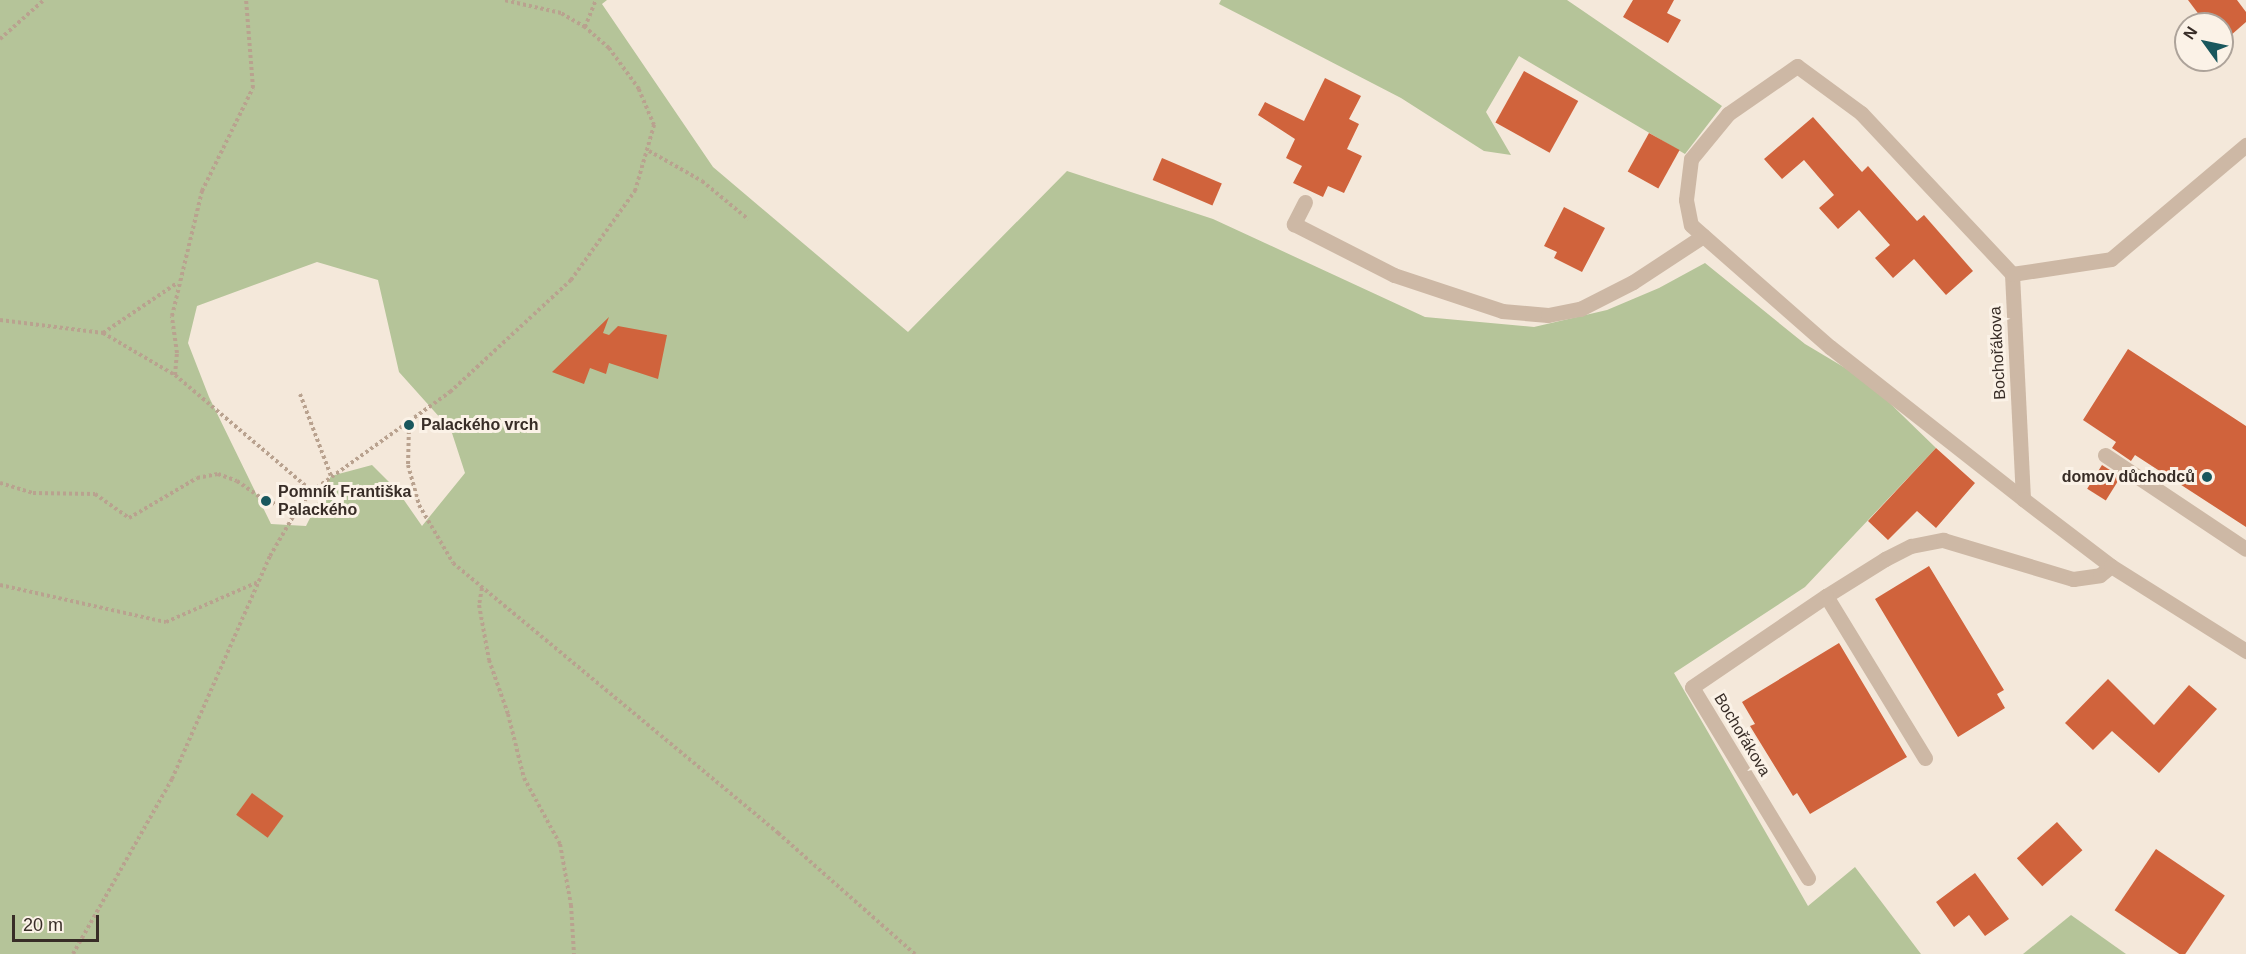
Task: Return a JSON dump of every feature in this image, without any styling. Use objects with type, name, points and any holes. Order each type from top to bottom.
[{"type":"street","points":[[2246,144],[2110,259],[2012,274],[1861,114],[1797,66],[1728,114],[1691,159],[1686,200],[1691,225],[1830,347],[2111,566],[2246,651]]},
{"type":"street","points":[[1305,202],[1294,224],[1394,275],[1502,311],[1548,315],[1580,309],[1633,282],[1703,236]]},
{"type":"street","name":"Bochořákova","points":[[2012,274],[2023,499]]},
{"type":"street","points":[[2105,455],[2246,549]]},
{"type":"street","name":"Bochořákova","points":[[1808,878],[1692,687],[1826,596],[1902,550],[1942,540],[2073,579],[2100,575],[2111,566]]},
{"type":"street","points":[[1826,596],[1924,758]]},
{"type":"path","points":[[0,39],[44,0]]},
{"type":"path","points":[[175,375],[177,353],[172,316],[178,282],[202,191],[253,88],[246,0]]},
{"type":"path","points":[[73,954],[172,779],[259,581],[297,510],[312,491],[331,476],[409,424],[571,280],[635,191],[649,151],[654,125],[649,107],[625,69],[585,27],[561,13],[504,0]]},
{"type":"path","points":[[585,27],[596,0]]},
{"type":"path","points":[[649,151],[702,181],[748,219]]},
{"type":"path","points":[[103,333],[178,282]]},
{"type":"path","points":[[0,320],[103,333],[175,375],[312,491]]},
{"type":"path","points":[[300,394],[331,476]]},
{"type":"path","points":[[409,424],[408,465],[419,505],[453,563],[778,833],[915,954]]},
{"type":"path","points":[[0,483],[33,493],[95,494],[129,518],[197,478],[218,474],[237,481],[266,501],[297,510]]},
{"type":"path","points":[[0,585],[166,622],[259,581]]},
{"type":"path","points":[[482,588],[479,605],[489,660],[508,714],[524,778],[560,844],[571,905],[574,954]]},
{"type":"green space","points":[[0,0],[607,0],[602,4],[713,167],[908,332],[1067,171],[1213,219],[1425,317],[1534,327],[1607,310],[1659,288],[1705,263],[1805,344],[1867,381],[1936,448],[1805,587],[1674,673],[1808,906],[1855,867],[1921,954],[0,954]],"holes":[[[317,262],[378,280],[399,372],[451,430],[465,473],[422,526],[397,490],[372,465],[331,476],[306,526],[271,524],[209,397],[188,343],[197,306]]]},
{"type":"green space","points":[[1221,0],[1567,0],[1722,106],[1685,154],[1519,56],[1486,112],[1511,155],[1484,151],[1401,98],[1219,4]]},
{"type":"green space","points":[[2071,915],[2126,954],[2023,954]]},
{"type":"building","points":[[1633,0],[1674,0],[1667,13],[1681,20],[1668,43],[1623,17]]},
{"type":"building","points":[[2188,0],[2237,0],[2246,12],[2246,22],[2234,32],[2234,12],[2197,12]]},
{"type":"building","points":[[1524,71],[1578,101],[1550,153],[1495,123]]},
{"type":"building","points":[[1325,78],[1361,96],[1349,119],[1359,124],[1347,149],[1362,156],[1344,193],[1328,186],[1323,197],[1293,183],[1302,166],[1286,158],[1295,139],[1258,115],[1265,102],[1304,121]]},
{"type":"building","points":[[1813,117],[1862,172],[1868,166],[1917,221],[1924,215],[1973,271],[1946,295],[1914,259],[1893,278],[1875,258],[1890,245],[1859,210],[1838,229],[1819,208],[1834,195],[1804,160],[1782,179],[1764,159]]},
{"type":"building","points":[[1649,133],[1680,150],[1658,188],[1628,171]]},
{"type":"building","points":[[1162,158],[1222,183],[1212,205],[1153,180]]},
{"type":"building","points":[[1564,207],[1605,228],[1582,272],[1554,258],[1557,252],[1544,246]]},
{"type":"building","points":[[609,317],[603,333],[609,335],[618,326],[667,335],[658,379],[609,363],[606,374],[590,368],[584,384],[552,372]]},
{"type":"building","name":"domov důchodců","points":[[2128,349],[2246,426],[2246,527],[2135,455],[2131,461],[2112,448],[2116,442],[2083,420]]},
{"type":"building","points":[[1936,448],[1975,483],[1936,528],[1917,511],[1888,540],[1868,521]]},
{"type":"building","points":[[2102,465],[2121,477],[2106,500],[2087,489]]},
{"type":"building","points":[[1929,566],[2004,690],[1997,694],[2005,708],[1958,737],[1875,599]]},
{"type":"building","points":[[1839,643],[1907,757],[1810,814],[1797,793],[1793,796],[1750,726],[1755,724],[1742,702]]},
{"type":"building","points":[[2108,679],[2154,725],[2189,685],[2217,709],[2159,773],[2112,731],[2093,750],[2065,723]]},
{"type":"building","points":[[252,793],[284,816],[268,838],[236,815]]},
{"type":"building","points":[[2057,822],[2082,850],[2042,886],[2017,858]]},
{"type":"building","points":[[2156,849],[2225,895],[2185,954],[2179,954],[2115,910]]},
{"type":"building","points":[[1975,873],[2009,919],[1985,936],[1969,915],[1954,927],[1936,902]]},
{"type":"place","name":"Palackého vrch","points":[[409,425]]},
{"type":"place","name":"domov důchodců","points":[[2207,477]]},
{"type":"place","name":"Pomník Františka Palackého","points":[[266,501]]}]
